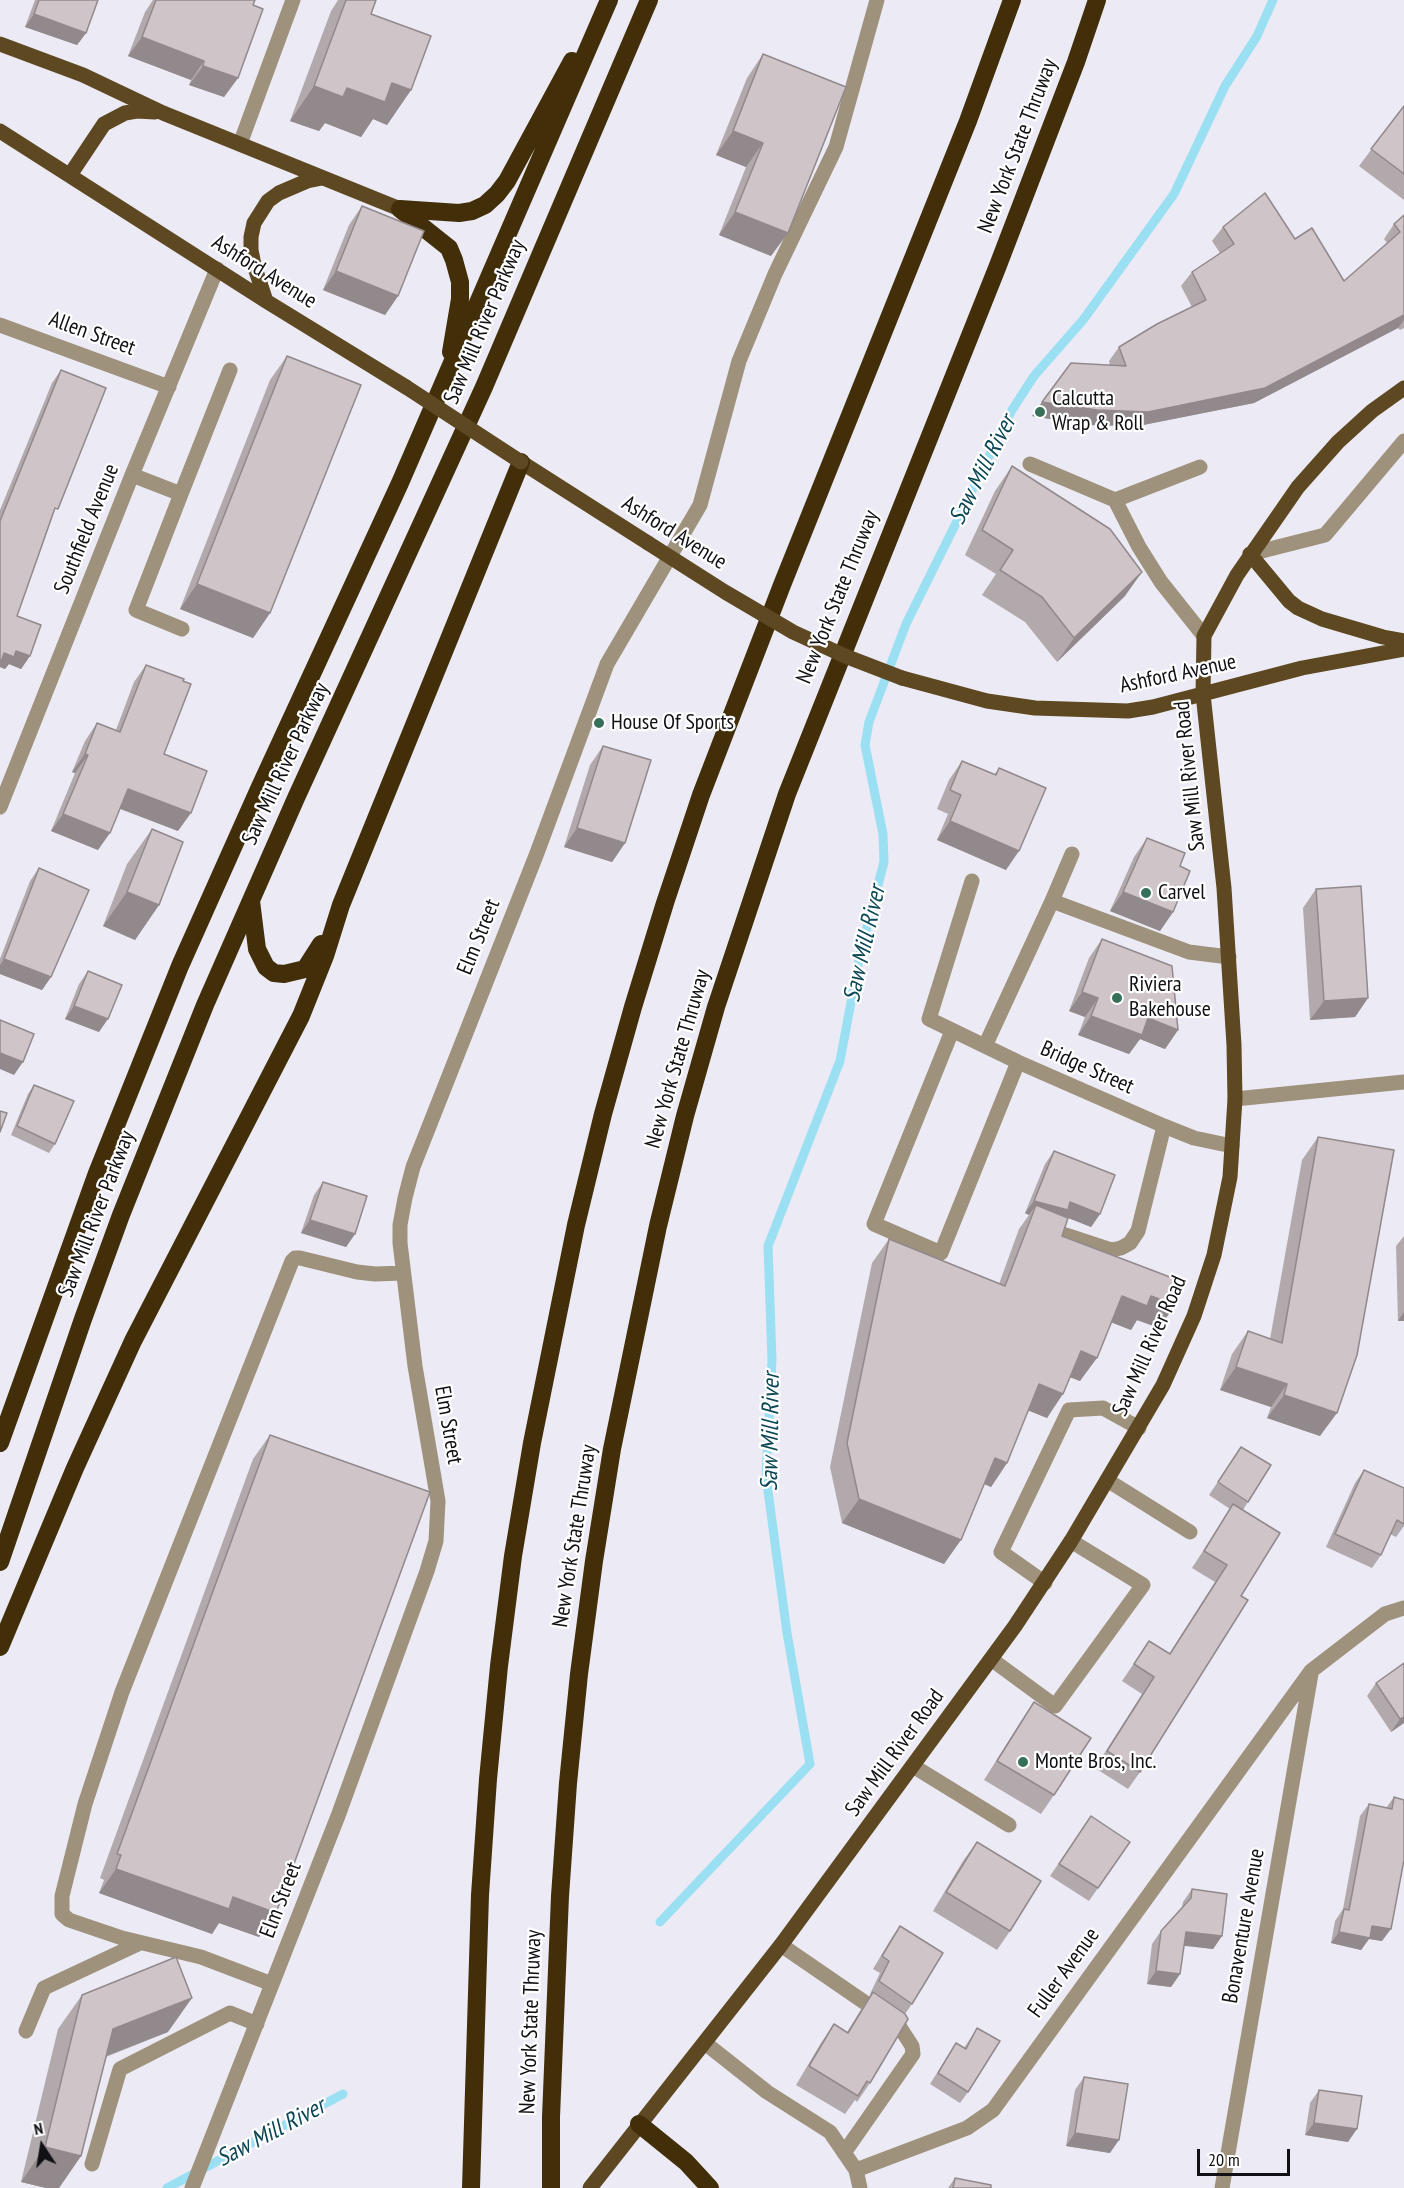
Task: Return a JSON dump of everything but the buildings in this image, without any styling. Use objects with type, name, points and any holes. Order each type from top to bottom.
[{"type":"highway","points":[[399,209],[459,213],[472,211],[485,205],[497,194],[507,181],[607,0]]},
{"type":"highway","name":"Saw Mill River Parkway","points":[[0,1443],[97,1173],[180,966],[448,377],[607,0]]},
{"type":"highway","name":"Saw Mill River Parkway","points":[[0,1562],[75,1341],[168,1096],[251,900],[475,407],[649,0]]},
{"type":"highway","points":[[471,2188],[480,1895],[488,1779],[500,1666],[513,1556],[532,1443],[581,1203],[633,1006],[701,795],[782,585],[968,121],[1012,0]]},
{"type":"highway","name":"New York State Thruway","points":[[550,2188],[560,1896],[579,1674],[612,1449],[634,1335],[685,1116],[716,1007],[787,794],[1005,246],[1076,62],[1097,0]]},
{"type":"highway","points":[[399,209],[449,248],[458,271],[460,299],[448,377]]},
{"type":"highway","points":[[251,900],[257,950],[266,967],[274,973],[284,974],[305,969],[315,957],[341,905],[520,462]]},
{"type":"highway","points":[[0,1647],[75,1468],[133,1341],[301,1016],[325,957],[341,905]]},
{"type":"highway","points":[[639,2124],[686,2162],[710,2188]]},
{"type":"main road","points":[[0,44],[83,75],[163,113],[399,209]]},
{"type":"main road","points":[[70,175],[95,134],[114,117],[137,111],[163,113]]},
{"type":"main road","name":"Ashford Avenue","points":[[0,131],[771,620],[819,645],[902,678],[987,701],[1035,708],[1128,711],[1153,708],[1302,669],[1404,648]]},
{"type":"main road","points":[[267,301],[251,250],[254,223],[264,206],[279,193],[307,181],[322,178]]},
{"type":"main road","name":"Saw Mill River Road","points":[[590,2188],[781,1945],[991,1659],[1045,1583],[1163,1385],[1194,1316],[1214,1255],[1230,1177],[1235,1100],[1234,1045],[1224,888],[1203,694],[1204,636],[1237,574],[1298,487],[1338,442],[1372,411],[1404,388]]},
{"type":"main road","points":[[1250,554],[1289,601],[1298,608],[1322,619],[1383,637],[1404,640]]},
{"type":"street","points":[[240,144],[293,0]]},
{"type":"street","name":"Elm Street","points":[[192,2188],[338,1816],[436,1542],[436,1492],[415,1366],[403,1273],[400,1225],[413,1167],[537,852],[607,664],[700,505],[739,361],[775,274],[836,147],[877,0]]},
{"type":"street","name":"Southfield Avenue","points":[[0,807],[217,269]]},
{"type":"street","name":"Allen Street","points":[[0,325],[169,387]]},
{"type":"street","points":[[182,629],[136,610],[230,370]]},
{"type":"street","points":[[1250,554],[1325,535],[1404,441]]},
{"type":"street","points":[[1029,464],[1115,500],[1161,582],[1204,636]]},
{"type":"street","points":[[1115,500],[1200,467]]},
{"type":"street","points":[[132,475],[181,494]]},
{"type":"street","points":[[985,1046],[1072,855]]},
{"type":"street","name":"Bridge Street","points":[[972,881],[929,1019],[1018,1062],[1164,1126],[1194,1138],[1232,1146]]},
{"type":"street","points":[[1052,901],[1189,952],[1229,957]]},
{"type":"street","points":[[952,1031],[874,1224],[941,1253],[1018,1062]]},
{"type":"street","points":[[1235,1100],[1404,1082]]},
{"type":"street","points":[[1027,1223],[1111,1250],[1130,1243],[1138,1231],[1164,1126]]},
{"type":"street","points":[[272,1984],[201,1957],[140,1943],[69,1920],[62,1914],[61,1905],[85,1804],[130,1671],[292,1261],[300,1258],[357,1272],[403,1273]]},
{"type":"street","points":[[1045,1583],[1001,1552],[1069,1410],[1103,1408],[1139,1428]]},
{"type":"street","points":[[1107,1480],[1190,1532]]},
{"type":"street","points":[[991,1659],[1055,1706],[1143,1584],[1071,1541]]},
{"type":"street","name":"Fuller Avenue","points":[[856,2170],[967,2128],[993,2110],[1311,1671],[1385,1614],[1404,1608]]},
{"type":"street","name":"Bonaventure Avenue","points":[[1222,2188],[1311,1671]]},
{"type":"street","points":[[913,1766],[1009,1825]]},
{"type":"street","points":[[26,2031],[44,1988],[140,1943]]},
{"type":"street","points":[[781,1945],[899,2026],[912,2046],[913,2054],[844,2152]]},
{"type":"street","points":[[92,2164],[120,2069],[230,2013],[257,2024]]},
{"type":"street","points":[[705,2043],[767,2092],[830,2132],[856,2170],[860,2188]]},
{"type":"waterway","name":"Saw Mill River","points":[[660,1922],[810,1764],[787,1633],[766,1476],[772,1360],[768,1246],[840,1061],[860,954],[884,862],[883,834],[865,745],[869,722],[906,624],[1012,410],[1034,376],[1083,320],[1174,194],[1225,86],[1257,36],[1273,0]]},
{"type":"waterway","name":"Saw Mill River","points":[[167,2188],[343,2094]]},
{"type":"place","name":"Calcutta Wrap & Roll","points":[[1040,412]]},
{"type":"place","name":"House Of Sports","points":[[599,723]]},
{"type":"place","name":"Carvel","points":[[1146,893]]},
{"type":"place","name":"Riviera Bakehouse","points":[[1117,998]]},
{"type":"place","name":"Monte Bros, Inc.","points":[[1023,1762]]}]
